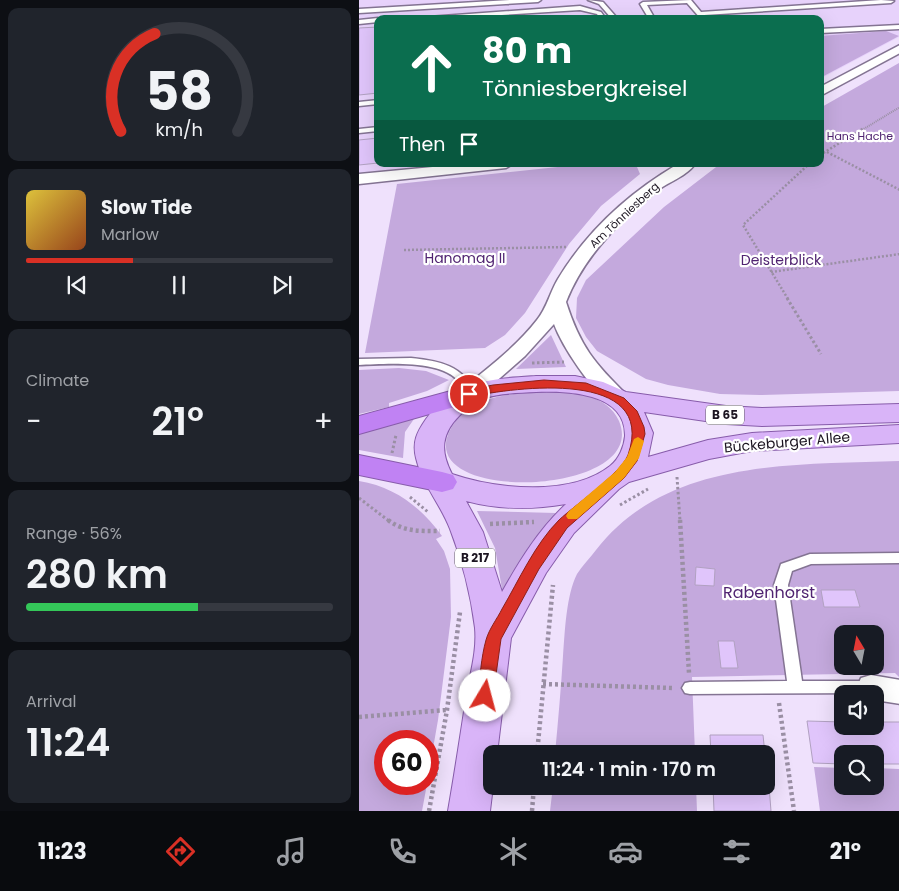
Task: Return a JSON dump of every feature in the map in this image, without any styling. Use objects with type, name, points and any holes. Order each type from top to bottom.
[{"type":"highway","name":"B 65","points":[[359,424],[469,394]]},
{"type":"highway","name":"B 65","points":[[359,465],[382,468],[442,482]]},
{"type":"main road","name":"B 65","points":[[616,477],[587,489],[565,494],[506,498],[483,494],[442,482],[431,457],[429,439],[432,431],[448,411],[469,394],[517,386],[565,384],[586,387],[620,400]]},
{"type":"main road","name":"Bückeburger Allee","points":[[620,400],[726,415],[763,417],[899,413]]},
{"type":"main road","points":[[616,477],[633,458],[639,434],[639,427],[631,411],[620,400]]},
{"type":"main road","name":"Bückeburger Allee","points":[[616,477],[708,450],[752,442],[899,434]]},
{"type":"main road","name":"B 217","points":[[493,638],[534,565],[563,525],[616,477]]},
{"type":"main road","name":"B 217","points":[[442,482],[449,530],[480,575],[493,638],[469,811]]},
{"type":"street","points":[[824,90],[899,48]]},
{"type":"street","points":[[359,180],[478,167]]},
{"type":"street","name":"Am Tönniesberg","points":[[469,394],[507,364],[546,322],[566,281],[588,248],[674,167]]},
{"type":"street","points":[[557,302],[561,322],[568,339],[582,361],[620,400]]},
{"type":"street","points":[[884,689],[899,692]]},
{"type":"lane","points":[[359,11],[538,0]]},
{"type":"lane","points":[[591,0],[601,3],[612,15]]},
{"type":"lane","points":[[715,15],[891,1],[889,0]]},
{"type":"lane","points":[[642,2],[689,2],[701,15]]},
{"type":"lane","points":[[642,2],[650,15]]},
{"type":"lane","points":[[469,15],[580,8],[600,15]]},
{"type":"lane","points":[[359,22],[374,20]]},
{"type":"lane","points":[[824,25],[899,20]]},
{"type":"lane","points":[[824,31],[899,27]]},
{"type":"lane","points":[[359,104],[374,102]]},
{"type":"lane","points":[[359,131],[374,129]]},
{"type":"lane","points":[[359,362],[405,360],[441,367],[462,378],[469,394]]},
{"type":"lane","points":[[795,687],[781,585],[786,568],[810,559],[899,558]]},
{"type":"lane","points":[[690,688],[834,687]]},
{"type":"path","points":[[824,153],[899,107]]},
{"type":"path","points":[[827,152],[899,190]]},
{"type":"path","points":[[806,167],[743,225],[821,354]]},
{"type":"path","points":[[404,250],[588,248]]},
{"type":"path","points":[[771,272],[899,254]]},
{"type":"path","points":[[543,684],[690,688],[677,475]]},
{"type":"path","points":[[406,495],[430,513]]},
{"type":"path","points":[[359,498],[399,528],[416,531],[449,530],[489,524],[549,521],[563,525]]},
{"type":"path","points":[[538,745],[553,585],[557,578]]},
{"type":"path","points":[[429,811],[447,710],[460,606]]},
{"type":"path","points":[[777,687],[794,811]]},
{"type":"path","points":[[359,717],[447,710]]},
{"type":"path","points":[[531,811],[533,795]]},
{"type":"shaded area","points":[[359,0],[899,0],[899,37],[824,77],[824,15],[374,15],[374,167],[416,167],[359,173]]},
{"type":"green space","points":[[886,31],[899,36],[824,76],[824,36]]},
{"type":"green space","name":"Deisterblick","points":[[899,63],[899,391],[760,395],[720,394],[668,385],[646,379],[597,351],[586,337],[576,318],[577,298],[586,280],[664,207],[716,167],[824,167],[824,106]]},
{"type":"green space","name":"Hanomag II","points":[[558,167],[637,167],[640,174],[601,206],[569,244],[525,313],[505,335],[485,348],[365,353],[397,184]]},
{"type":"green space","points":[[551,335],[566,367],[516,369]]},
{"type":"green space","points":[[399,368],[426,371],[449,380],[427,391],[389,403],[389,407],[359,414],[359,370]]},
{"type":"green space","points":[[550,391],[580,394],[598,400],[614,412],[619,421],[619,447],[599,466],[566,478],[527,482],[489,479],[460,468],[446,449],[455,422],[463,413],[474,406],[485,400],[512,394]]},
{"type":"green space","points":[[414,419],[405,432],[403,458],[359,450],[359,431]]},
{"type":"green space","name":"Rabenhorst","points":[[899,461],[899,677],[895,673],[884,673],[884,625],[834,625],[834,674],[692,677],[695,745],[556,745],[565,625],[570,593],[577,574],[596,550],[625,520],[659,498],[696,482],[735,472],[818,464]]},
{"type":"green space","points":[[359,481],[396,493],[416,507],[442,536],[436,539],[444,551],[450,569],[451,617],[436,730],[374,730],[374,795],[425,795],[422,811],[359,811]]},
{"type":"green space","points":[[477,511],[556,513],[529,546],[503,595],[495,548]]},
{"type":"green space","points":[[814,767],[834,768],[834,795],[884,795],[884,768],[899,769],[899,811],[820,811]]},
{"type":"green space","points":[[552,795],[696,795],[697,811],[550,811]]},
{"type":"building","points":[[374,27],[374,93],[359,95],[359,28]]},
{"type":"building","points":[[374,138],[374,163],[359,165],[359,140]]},
{"type":"building","points":[[696,567],[715,569],[714,586],[695,585]]},
{"type":"building","points":[[821,590],[855,590],[860,607],[824,607]]},
{"type":"building","points":[[718,641],[734,641],[738,668],[721,668]]},
{"type":"building","points":[[807,721],[834,722],[834,735],[884,735],[884,722],[900,722],[900,764],[884,764],[884,745],[834,745],[834,764],[813,763]]},
{"type":"building","points":[[710,735],[763,735],[764,745],[711,745]]},
{"type":"building","points":[[713,795],[770,795],[771,811],[714,811]]},
{"type":"slow traffic","points":[[572,516],[612,479],[619,475],[633,458],[638,441]]},
{"type":"route","points":[[469,394],[525,385],[565,384],[586,387],[620,400],[631,411],[639,427],[638,445],[633,458],[619,475],[612,479],[563,525],[534,565],[493,638],[485,696]]},
{"type":"park label","name":"Hans Hache","points":[[860,136]]}]
